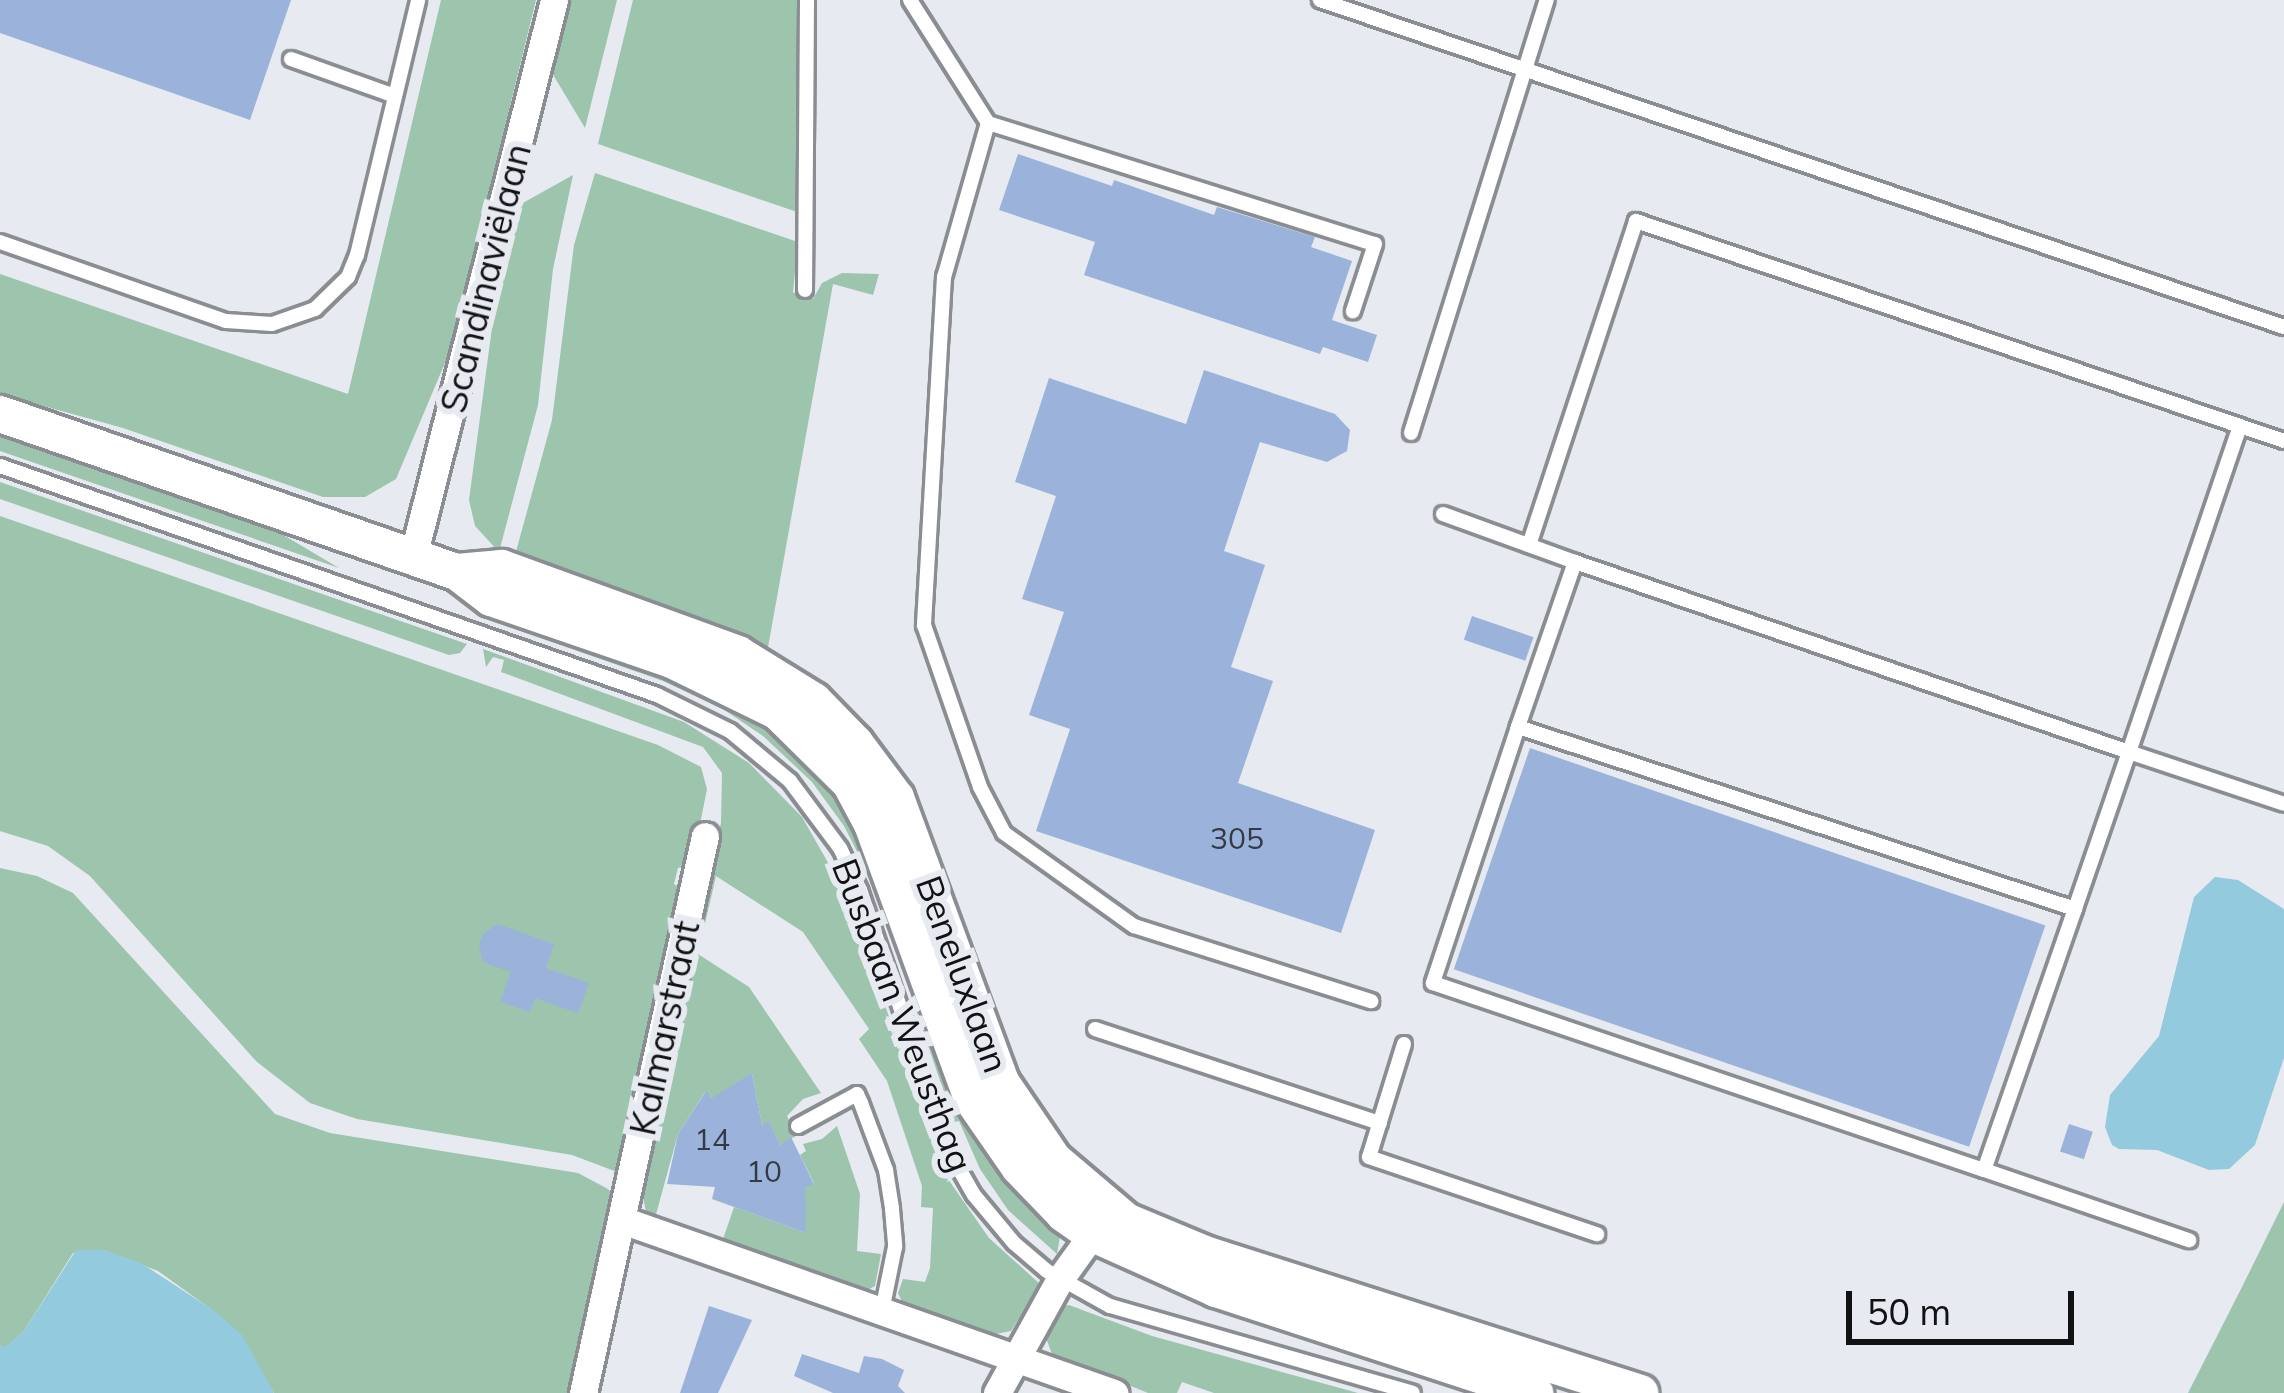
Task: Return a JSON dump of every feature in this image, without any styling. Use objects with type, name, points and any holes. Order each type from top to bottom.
[{"type":"street","name":"Scandinaviëlaan","points":[[413,556],[554,0]]},
{"type":"street","name":"Beneluxlaan","points":[[0,414],[458,572],[502,568],[738,653],[814,701],[855,743],[896,798],[1000,1082],[1101,1221],[1216,1289],[1535,1393]]},
{"type":"street","name":"Kalmarstraat","points":[[583,1393],[705,836]]},
{"type":"street","points":[[622,1220],[1114,1393]]},
{"type":"street","name":"Beneluxlaan","points":[[1101,1221],[1640,1393]]},
{"type":"street","points":[[997,1393],[1060,1279],[1101,1221]]},
{"type":"lane","points":[[0,242],[226,321],[272,324],[295,319],[333,295],[348,277],[418,0]]},
{"type":"lane","points":[[805,290],[808,0]]},
{"type":"lane","points":[[910,0],[988,123],[1375,244],[1353,310]]},
{"type":"lane","points":[[1320,0],[2284,327]]},
{"type":"lane","points":[[1411,434],[1547,0]]},
{"type":"lane","points":[[291,59],[395,96]]},
{"type":"lane","points":[[988,123],[944,277],[924,625],[980,788],[1004,833],[1134,926],[1371,1001]]},
{"type":"lane","points":[[1529,545],[1636,221],[2284,441]]},
{"type":"lane","points":[[1984,1171],[2240,426]]},
{"type":"lane","name":"Busbaan Weusthag","points":[[0,466],[674,702],[756,749],[801,793],[847,861],[940,1129],[963,1177],[1000,1229],[1060,1279],[1110,1306],[1413,1393]]},
{"type":"lane","points":[[1443,514],[2284,804]]},
{"type":"lane","points":[[1575,562],[1433,983],[2189,1240]]},
{"type":"lane","points":[[1518,728],[2075,909]]},
{"type":"lane","points":[[1094,1028],[1380,1123]]},
{"type":"lane","points":[[1404,1043],[1369,1157],[1597,1234]]},
{"type":"lane","points":[[798,1126],[857,1094],[886,1170],[892,1209],[895,1247],[883,1311]]},
{"type":"green space","points":[[441,0],[536,0],[450,351],[396,479],[365,497],[323,497],[123,428],[0,394],[0,274],[348,394]]},
{"type":"green space","points":[[570,0],[617,0],[585,128],[552,73]]},
{"type":"green space","points":[[633,0],[803,0],[800,213],[598,144]]},
{"type":"green space","points":[[595,173],[798,242],[793,292],[801,298],[813,299],[822,283],[842,273],[879,274],[873,295],[833,284],[767,653],[514,559],[552,420],[574,245]]},
{"type":"green space","points":[[573,175],[553,269],[538,405],[499,552],[475,526],[469,500],[493,320],[521,204]]},
{"type":"green space","points":[[0,436],[280,533],[339,568],[0,451]]},
{"type":"green space","points":[[0,482],[467,644],[460,653],[449,655],[0,499]]},
{"type":"green space","points":[[0,516],[658,745],[701,767],[707,789],[692,864],[678,868],[674,884],[683,890],[625,1175],[572,1155],[357,1119],[310,1103],[257,1062],[90,876],[48,846],[0,831]]},
{"type":"green space","points":[[497,606],[710,681],[832,775],[1061,1231],[1057,1254],[1008,1210],[980,1169],[959,1121],[954,1122],[873,883],[844,826],[812,782],[763,736],[723,709],[663,681],[492,621]]},
{"type":"green space","points":[[483,649],[684,722],[749,763],[802,817],[847,896],[943,1172],[989,1238],[1040,1284],[1011,1331],[991,1335],[904,1306],[898,1293],[903,1279],[925,1282],[930,1268],[933,1208],[921,1207],[922,1186],[887,1081],[859,1039],[869,1029],[803,932],[716,876],[698,954],[749,987],[821,1093],[803,1099],[787,1116],[796,1136],[780,1145],[769,1122],[762,1125],[752,1073],[715,1100],[705,1092],[678,1134],[655,1218],[646,1212],[641,1187],[721,823],[722,773],[703,747],[501,672],[504,660],[493,657],[486,667]]},
{"type":"green space","points":[[0,868],[37,876],[73,893],[275,1114],[330,1133],[578,1173],[608,1189],[615,1198],[575,1393],[274,1393],[236,1333],[215,1312],[158,1271],[103,1250],[73,1253],[24,1331],[5,1348],[0,1345]]},
{"type":"green space","points":[[837,1126],[860,1194],[857,1251],[881,1254],[875,1286],[864,1292],[722,1242],[734,1207],[806,1233],[802,1188],[814,1183],[800,1155],[806,1151],[803,1144],[822,1139]]},
{"type":"green space","points":[[2284,1202],[2284,1393],[2188,1393],[2242,1287]]},
{"type":"green space","points":[[1069,1305],[1152,1336],[1358,1393],[1214,1393],[1182,1382],[1177,1393],[1148,1393],[1052,1354],[1046,1338],[1058,1307]]},
{"type":"water","points":[[2215,877],[2238,880],[2284,909],[2284,1058],[2255,1145],[2229,1169],[2209,1170],[2157,1150],[2119,1149],[2112,1145],[2105,1127],[2110,1095],[2159,1036],[2194,897]]},
{"type":"water","points":[[76,1250],[103,1250],[141,1263],[216,1312],[242,1335],[274,1393],[0,1393],[0,1345],[5,1347],[24,1331]]},
{"type":"building","points":[[0,0],[291,0],[250,120],[0,33]]},
{"type":"building","points":[[1018,154],[1112,186],[1114,180],[1214,215],[1217,207],[1315,237],[1311,247],[1352,261],[1332,320],[1377,335],[1368,362],[1323,347],[1320,354],[1084,275],[1095,242],[999,210]]},
{"type":"building","points":[[1204,370],[1335,414],[1350,430],[1347,451],[1327,462],[1260,442],[1224,551],[1265,565],[1231,667],[1273,681],[1238,783],[1375,830],[1341,933],[1036,831],[1070,729],[1029,715],[1064,612],[1022,599],[1056,496],[1015,482],[1049,378],[1186,424]]},
{"type":"building","points":[[1472,616],[1533,637],[1525,661],[1464,640]]},
{"type":"building","points":[[1530,748],[2045,925],[1969,1147],[1454,969]]},
{"type":"building","points":[[497,924],[554,944],[546,968],[589,983],[578,1013],[535,998],[530,1012],[500,1002],[511,972],[483,962],[479,946],[483,934]]},
{"type":"building","points":[[752,1073],[762,1125],[769,1121],[780,1145],[791,1137],[814,1184],[805,1187],[806,1233],[712,1199],[715,1187],[667,1184],[678,1134],[706,1091],[712,1098]]},
{"type":"building","points":[[2069,1124],[2093,1132],[2084,1159],[2060,1152]]},
{"type":"building","points":[[709,1306],[752,1320],[718,1393],[680,1393]]},
{"type":"building","points":[[802,1354],[859,1373],[864,1356],[882,1359],[904,1370],[898,1386],[905,1393],[833,1393],[794,1376]]}]
